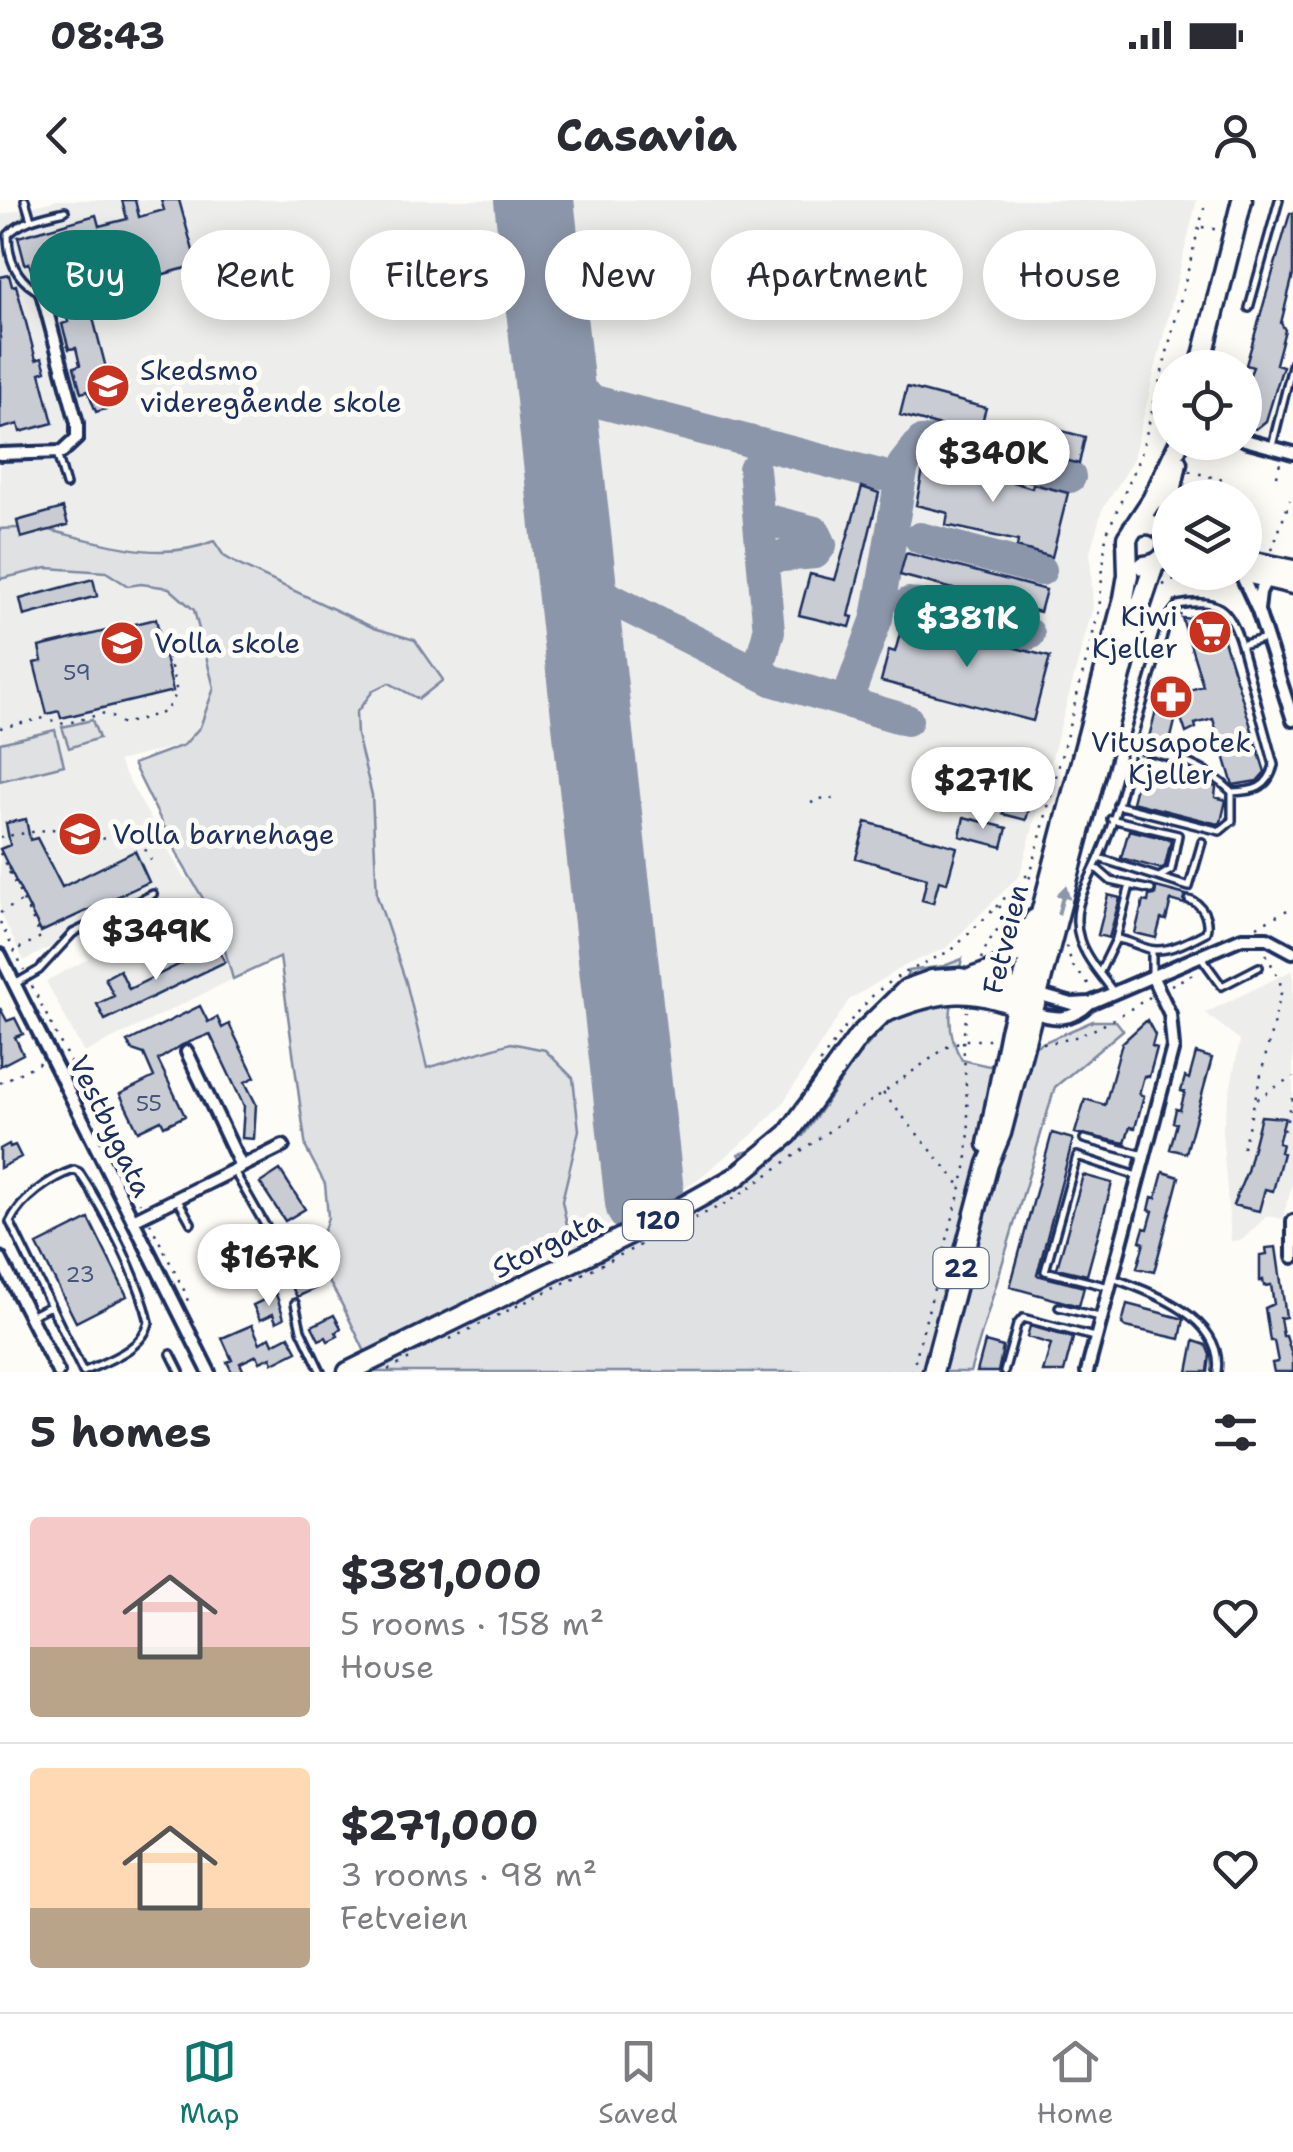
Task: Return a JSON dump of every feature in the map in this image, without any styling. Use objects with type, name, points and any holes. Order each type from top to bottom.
[{"type":"main road","points":[[1204,350],[1242,200]]},
{"type":"main road","name":"22","points":[[1128,555],[1126,538],[1152,500],[1171,460]]},
{"type":"main road","points":[[1133,528],[1152,526]]},
{"type":"main road","points":[[1128,555],[1142,566],[1152,564]]},
{"type":"main road","name":"Fetveien","points":[[1027,1001],[1042,905],[1120,618],[1128,555]]},
{"type":"main road","points":[[1262,564],[1293,570]]},
{"type":"main road","points":[[1262,578],[1293,584]]},
{"type":"main road","name":"Fetveien","points":[[933,1372],[988,1164],[996,1094],[1027,1001],[1139,610],[1152,582]]},
{"type":"main road","points":[[975,970],[996,970],[1015,956],[1042,905]]},
{"type":"main road","name":"Storgata","points":[[348,1372],[678,1210],[736,1177],[770,1152],[796,1125],[876,1016],[894,998],[919,984],[975,970],[1027,1001]]},
{"type":"main road","name":"Storgata","points":[[876,1016],[948,992],[1027,1001]]},
{"type":"street","points":[[0,454],[57,453],[73,444],[78,430],[49,320]]},
{"type":"street","points":[[1258,610],[1267,578]]},
{"type":"street","points":[[1248,590],[1268,638],[1293,720]]},
{"type":"street","points":[[1027,1001],[1051,1018],[1072,1017],[1090,1003],[1230,941],[1251,936],[1275,941],[1293,952]]},
{"type":"street","name":"Vestbygata","points":[[0,955],[209,1372]]},
{"type":"street","points":[[1087,1372],[1170,1061],[1170,1014],[1152,976]]},
{"type":"street","points":[[1027,1001],[1090,1003]]},
{"type":"street","points":[[187,1052],[236,1166]]},
{"type":"street","points":[[132,1220],[283,1146]]},
{"type":"street","points":[[1293,1221],[1293,1257]]},
{"type":"street","points":[[0,1258],[58,1372]]},
{"type":"lane","points":[[25,200],[30,220]]},
{"type":"lane","points":[[1248,308],[1278,200]]},
{"type":"lane","points":[[30,285],[22,279],[8,252],[8,235],[30,220],[65,211]]},
{"type":"lane","points":[[1282,450],[1293,362]]},
{"type":"lane","points":[[57,453],[66,485]]},
{"type":"lane","points":[[1114,993],[1081,945],[1076,920],[1082,890],[1099,858],[1128,769],[1130,747],[1168,618],[1178,604],[1218,605],[1227,612],[1240,645],[1274,765],[1264,785],[1255,791],[1232,792]]},
{"type":"lane","points":[[1240,645],[1268,638]]},
{"type":"lane","points":[[1116,805],[1220,831],[1232,821],[1232,792],[1212,772],[1197,764],[1130,747]]},
{"type":"lane","points":[[1111,819],[1178,835],[1170,870],[1158,877]]},
{"type":"lane","points":[[1099,858],[1189,887],[1202,842]]},
{"type":"lane","points":[[1094,866],[1112,881],[1150,890]]},
{"type":"lane","points":[[1100,972],[1116,939],[1130,885]]},
{"type":"lane","points":[[15,984],[51,960],[58,947],[74,933],[153,894]]},
{"type":"lane","points":[[1116,939],[1129,940],[1152,951],[1186,943],[1206,932],[1208,926],[1200,906],[1189,900]]},
{"type":"lane","points":[[1152,951],[1152,976]]},
{"type":"lane","points":[[1200,955],[1222,986],[1259,967]]},
{"type":"lane","points":[[1084,1138],[1146,1156]]},
{"type":"lane","points":[[1140,1177],[1077,1156],[1044,1271],[1155,1295],[1183,1310],[1208,1333],[1218,1350],[1218,1372]]},
{"type":"lane","points":[[236,1166],[277,1246]]},
{"type":"lane","points":[[74,1170],[94,1196],[149,1322],[134,1345],[83,1372],[10,1222],[15,1211],[45,1184],[74,1170]]},
{"type":"lane","points":[[177,1197],[191,1224]]},
{"type":"lane","points":[[295,1303],[301,1330],[320,1372]]},
{"type":"lane","points":[[30,1316],[50,1306]]},
{"type":"lane","points":[[1059,1307],[1102,1318]]},
{"type":"lane","points":[[1004,1372],[1017,1325],[1023,1318],[1096,1338]]},
{"type":"lane","points":[[171,1354],[180,1372]]},
{"type":"path","points":[[1200,226],[1220,230]]},
{"type":"path","points":[[1277,476],[1282,450]]},
{"type":"path","points":[[1184,466],[1196,474],[1223,480]]},
{"type":"path","points":[[1271,552],[1290,500]]},
{"type":"path","points":[[0,728],[44,718],[64,724],[104,714],[123,724],[165,712],[177,693],[164,638]]},
{"type":"path","points":[[811,803],[826,797],[834,799]]},
{"type":"path","points":[[0,837],[52,829],[73,838],[100,841],[129,832],[137,836],[151,860]]},
{"type":"path","points":[[0,853],[41,937],[14,950]]},
{"type":"path","points":[[816,1070],[842,1030],[876,992],[900,975],[952,950],[1032,870]]},
{"type":"path","points":[[975,970],[988,943],[1023,894]]},
{"type":"path","points":[[0,913],[23,901]]},
{"type":"path","points":[[995,908],[1004,906],[1012,911]]},
{"type":"path","points":[[1252,930],[1293,907]]},
{"type":"path","points":[[0,922],[182,1286]]},
{"type":"path","points":[[1065,944],[1073,966],[1091,986]]},
{"type":"path","points":[[1243,1148],[1281,993],[1280,980],[1263,946]]},
{"type":"path","points":[[1043,1043],[1077,1038],[1150,997]]},
{"type":"path","points":[[1116,1007],[1120,1015]]},
{"type":"path","points":[[912,1372],[961,1195],[969,1131],[963,1040],[967,1009]]},
{"type":"path","points":[[962,1187],[882,1092],[938,1052],[963,1040],[996,1040]]},
{"type":"path","points":[[0,1083],[52,1057]]},
{"type":"path","points":[[1255,1101],[1293,1076]]},
{"type":"path","points":[[1284,1131],[1293,1098]]},
{"type":"path","points":[[383,1372],[416,1356]]},
{"type":"shaded area","points":[[57,200],[1197,200],[1160,350],[1152,350],[1152,382],[1132,463],[1102,510],[1090,552],[1093,607],[1020,875],[946,948],[906,965],[849,1000],[783,1103],[752,1135],[692,1184],[397,1331],[306,1148],[254,727],[118,761],[183,876],[198,885],[217,922],[214,924],[222,941],[217,944],[233,979],[84,1053],[46,981],[88,959],[75,934],[24,961],[0,912],[0,215]]},
{"type":"shaded area","points":[[36,527],[148,551],[192,548],[214,541],[224,556],[239,565],[374,628],[415,640],[443,680],[419,699],[389,683],[373,691],[356,713],[357,735],[372,795],[377,896],[406,982],[427,1068],[511,1043],[545,1050],[573,1078],[579,1130],[562,1201],[568,1230],[598,1240],[721,1194],[754,1176],[739,1154],[803,1136],[880,1031],[909,971],[962,959],[950,1023],[962,1060],[989,1066],[1093,1021],[1116,1021],[1123,1030],[1055,1087],[970,1372],[375,1372],[330,1283],[310,1256],[301,1258],[324,1230],[328,1217],[325,1184],[306,1148],[280,957],[233,979],[217,922],[183,865],[133,764],[184,745],[200,727],[214,688],[194,610],[169,588],[128,586],[106,572],[47,568],[0,579],[0,529]]},
{"type":"shaded area","points":[[92,720],[99,738],[69,748],[62,727]]},
{"type":"shaded area","points":[[55,730],[64,765],[0,781],[0,743]]},
{"type":"shaded area","points":[[1293,970],[1293,1180],[1283,1219],[1267,1216],[1242,1240],[1231,1241],[1222,1131],[1240,1040],[1205,1013]]},
{"type":"building","points":[[122,200],[135,200],[139,217],[164,210],[161,200],[179,200],[187,230],[181,230],[181,269],[161,275],[161,230],[43,230],[96,215],[99,226],[127,219]]},
{"type":"building","points":[[1293,213],[1293,275],[1276,364],[1283,366],[1262,424],[1262,350],[1250,350]]},
{"type":"building","points":[[30,234],[30,266],[25,264],[18,237]]},
{"type":"building","points":[[9,275],[12,286],[16,285],[36,360],[42,358],[46,371],[40,373],[53,423],[20,432],[18,424],[0,429],[0,277]]},
{"type":"building","points":[[94,320],[112,378],[112,391],[101,394],[106,409],[96,412],[88,391],[81,393],[74,367],[80,365],[76,348],[69,349],[62,324]]},
{"type":"building","points":[[907,387],[986,408],[978,436],[900,415]]},
{"type":"building","points":[[1035,424],[1085,437],[1079,464],[1029,450]]},
{"type":"building","points":[[926,455],[1032,488],[1033,484],[1068,493],[1052,557],[1017,547],[1018,541],[946,525],[948,513],[916,505]]},
{"type":"building","points":[[862,487],[879,493],[849,616],[853,617],[850,627],[799,615],[810,574],[835,580]]},
{"type":"building","points":[[63,508],[68,525],[21,538],[17,521]]},
{"type":"building","points":[[906,553],[1046,590],[1040,612],[900,575]]},
{"type":"building","points":[[93,579],[97,596],[24,616],[20,599]]},
{"type":"building","points":[[1182,618],[1218,621],[1265,772],[1257,781],[1233,785],[1213,719],[1195,724],[1196,728],[1186,733],[1178,709],[1168,750],[1147,745],[1163,683],[1190,690],[1203,686]]},
{"type":"building","points":[[156,619],[173,691],[61,718],[59,711],[47,714],[34,663],[42,661],[39,647]]},
{"type":"building","points":[[904,619],[1050,657],[1033,721],[881,681],[889,650],[895,652]]},
{"type":"building","points":[[1017,761],[1040,767],[1026,820],[1003,814]]},
{"type":"building","points":[[1142,764],[1216,787],[1215,797],[1226,800],[1221,822],[1132,802]]},
{"type":"building","points":[[964,817],[1007,828],[1002,847],[960,836]]},
{"type":"building","points":[[26,819],[30,840],[37,838],[62,887],[135,851],[149,882],[41,932],[0,849],[10,845],[6,823]]},
{"type":"building","points":[[866,822],[957,847],[947,883],[939,881],[933,903],[922,900],[927,878],[856,858]]},
{"type":"building","points":[[1129,830],[1171,840],[1165,866],[1161,869],[1121,858]]},
{"type":"building","points":[[1156,887],[1186,895],[1184,904],[1171,900],[1156,938],[1135,933],[1143,901],[1148,902],[1149,896],[1155,895]]},
{"type":"building","points":[[1108,895],[1120,898],[1109,938],[1098,935]]},
{"type":"building","points":[[217,946],[225,962],[105,1020],[97,1004],[114,996],[105,978],[120,970],[129,989]]},
{"type":"building","points":[[200,1006],[208,1022],[217,1017],[222,1028],[229,1024],[255,1077],[245,1082],[256,1104],[254,1139],[242,1138],[244,1106],[210,1034],[158,1060],[185,1116],[164,1126],[161,1120],[138,1131],[120,1094],[154,1077],[144,1054],[132,1050],[127,1042]]},
{"type":"building","points":[[0,1008],[7,1021],[15,1018],[23,1034],[15,1037],[23,1054],[0,1066]]},
{"type":"building","points":[[1147,1020],[1155,1035],[1152,1046],[1157,1048],[1149,1077],[1144,1076],[1139,1094],[1144,1096],[1135,1128],[1130,1127],[1125,1143],[1075,1133],[1085,1099],[1105,1105],[1122,1043]]},
{"type":"building","points":[[1196,1053],[1212,1058],[1186,1153],[1170,1149],[1177,1123],[1173,1122],[1176,1109],[1180,1110],[1185,1092],[1181,1091],[1185,1077],[1189,1079]]},
{"type":"building","points":[[1261,1116],[1285,1118],[1278,1143],[1282,1144],[1283,1153],[1273,1191],[1265,1189],[1259,1211],[1233,1205],[1247,1171]]},
{"type":"building","points":[[1052,1133],[1073,1139],[1037,1275],[1084,1287],[1079,1306],[1010,1287]]},
{"type":"building","points":[[15,1145],[21,1157],[0,1168],[0,1149]]},
{"type":"building","points":[[280,1170],[305,1209],[285,1221],[260,1183]]},
{"type":"building","points":[[1163,1172],[1179,1177],[1154,1272],[1137,1268],[1144,1243],[1140,1241],[1144,1228],[1148,1229],[1152,1197],[1156,1198]]},
{"type":"building","points":[[1083,1175],[1112,1183],[1087,1275],[1057,1268]]},
{"type":"building","points":[[89,1219],[127,1296],[76,1322],[37,1245]]},
{"type":"building","points":[[1276,1247],[1286,1317],[1280,1318],[1293,1358],[1293,1372],[1274,1372],[1272,1363],[1278,1362],[1265,1308],[1274,1304],[1271,1285],[1264,1286],[1260,1281],[1260,1255],[1267,1254],[1266,1248]]},
{"type":"building","points":[[309,1274],[316,1288],[297,1297],[290,1283]]},
{"type":"building","points":[[276,1294],[284,1318],[276,1322],[273,1314],[260,1320],[253,1305]]},
{"type":"building","points":[[1127,1304],[1184,1319],[1180,1339],[1126,1327],[1122,1324]]},
{"type":"building","points":[[334,1315],[341,1328],[336,1332],[338,1336],[319,1340],[312,1326]]},
{"type":"building","points":[[252,1325],[260,1343],[270,1337],[273,1344],[289,1336],[297,1351],[273,1363],[271,1357],[260,1362],[257,1355],[240,1363],[244,1372],[232,1372],[227,1362],[232,1360],[222,1338]]},
{"type":"building","points":[[1030,1326],[1073,1338],[1064,1372],[1043,1372],[1051,1344],[1027,1337]]},
{"type":"building","points":[[1194,1341],[1206,1345],[1210,1355],[1208,1372],[1188,1372]]},
{"type":"building","points":[[985,1342],[1003,1347],[998,1372],[977,1372]]},
{"type":"taxiway","points":[[552,364],[560,386],[571,395],[880,475]]},
{"type":"taxiway","points":[[559,436],[567,410],[588,397]]},
{"type":"taxiway","points":[[853,684],[877,618],[903,465],[921,442],[934,441],[1070,477]]},
{"type":"taxiway","points":[[754,469],[769,631],[763,653]]},
{"type":"taxiway","points":[[772,521],[815,532],[821,545],[815,553],[782,556]]},
{"type":"taxiway","points":[[920,538],[1041,570]]},
{"type":"taxiway","points":[[573,556],[579,577],[611,599],[593,598],[585,607],[580,626]]},
{"type":"taxiway","points":[[611,599],[774,681],[907,720]]},
{"type":"taxiway","points":[[909,603],[1029,634]]},
{"type":"runway","points":[[534,200],[645,1202]]},
{"type":"place","name":"Skedsmo videregående skole","points":[[108,386]]},
{"type":"place","name":"Kiwi Kjeller","points":[[1210,632]]},
{"type":"place","name":"Volla skole","points":[[122,643]]},
{"type":"place","name":"Vitusapotek Kjeller","points":[[1171,697]]},
{"type":"place","name":"Volla barnehage","points":[[80,834]]}]
